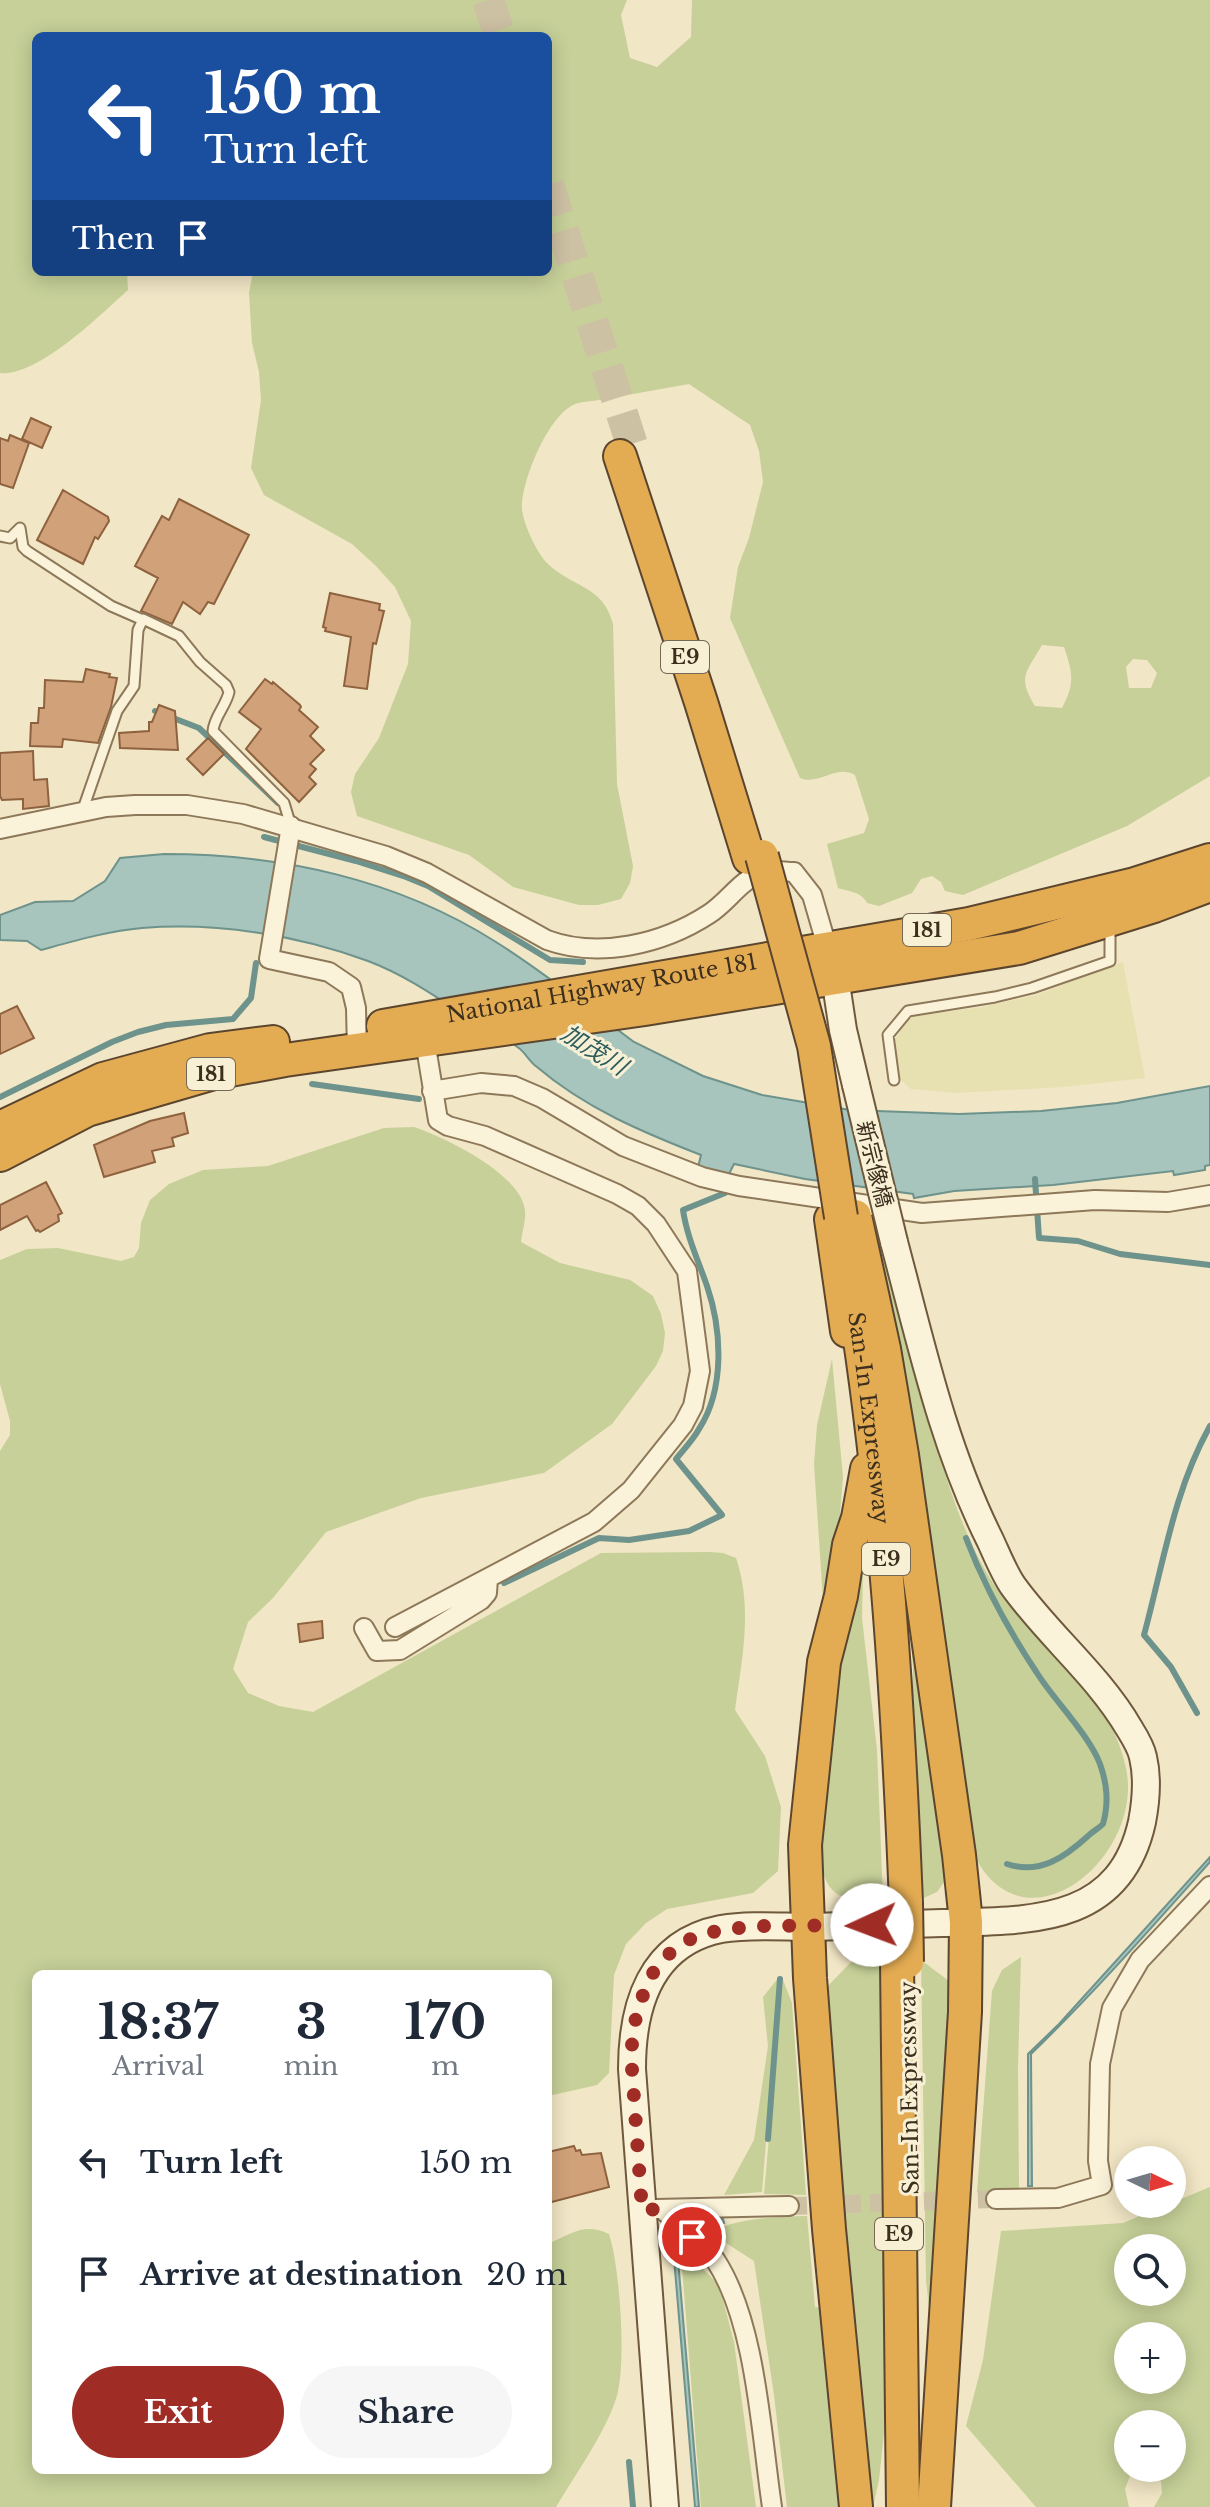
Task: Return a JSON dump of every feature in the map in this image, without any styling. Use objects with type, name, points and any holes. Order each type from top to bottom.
[{"type":"highway","name":"San-In Expressway","points":[[627,455],[814,1046],[878,1468],[899,1725],[903,2507]]},
{"type":"highway","name":"San-In Expressway","points":[[756,857],[842,1217],[867,1469],[902,1904]]},
{"type":"highway","name":"National Highway Route 181","points":[[0,1128],[103,1079],[210,1050],[429,1033],[831,962],[969,924],[1135,884],[1210,860]]},
{"type":"highway","name":"National Highway Route 181","points":[[831,962],[1019,948],[1210,885]]},
{"type":"highway","name":"National Highway Route 181","points":[[0,1155],[87,1110],[214,1073],[356,1040]]},
{"type":"highway","points":[[842,1217],[884,1349],[902,1455],[966,1922],[965,2012],[934,2507]]},
{"type":"highway","points":[[856,2507],[829,2229],[810,1978],[805,1845],[824,1662],[867,1469]]},
{"type":"highway","name":"San-In Expressway","points":[[902,1961],[915,2507]]},
{"type":"street","points":[[0,829],[135,805],[187,805],[243,814],[290,833],[386,856],[427,873],[547,940],[566,947],[611,949],[663,936],[709,914],[740,886],[764,872],[794,872],[812,895],[831,962]]},
{"type":"street","points":[[290,833],[269,959],[329,972],[351,987],[356,1008],[356,1040]]},
{"type":"street","name":"新宗像橋","points":[[665,2507],[652,2210],[632,2069],[632,2034],[640,2002],[653,1973],[670,1953],[692,1938],[720,1930],[757,1926],[1027,1919],[1063,1913],[1099,1894],[1124,1870],[1135,1847],[1146,1792],[1143,1755],[1117,1708],[1012,1585],[970,1499],[941,1414],[894,1242],[843,1030],[831,962]]},
{"type":"street","points":[[395,1627],[594,1522],[631,1490],[683,1425],[693,1406],[700,1371],[687,1271],[656,1224],[638,1206],[617,1194],[485,1136],[448,1126],[438,1120],[432,1091],[429,1033]]},
{"type":"street","points":[[432,1091],[481,1083],[514,1086],[542,1098],[623,1146],[702,1177],[752,1188],[922,1213],[1095,1200],[1168,1202],[1210,1195]]},
{"type":"street","points":[[364,1628],[377,1651],[400,1650],[481,1600],[487,1593],[488,1578]]},
{"type":"street","points":[[996,2199],[1058,2198],[1102,2185],[1098,2161],[1100,2064],[1112,2008],[1140,1960],[1210,1886]]},
{"type":"street","points":[[652,2210],[789,2206]]},
{"type":"street","points":[[652,2210],[687,2233],[715,2259],[739,2308],[750,2358],[772,2507]]},
{"type":"lane","points":[[0,536],[10,538],[20,528],[23,547],[27,551],[111,606],[179,636],[200,662],[226,685],[229,692],[213,731],[284,803],[290,833]]},
{"type":"lane","points":[[82,812],[117,711],[134,686],[138,630],[143,620]]},
{"type":"lane","points":[[894,1080],[888,1035],[908,1011],[1032,988],[1110,961],[1110,920]]},
{"type":"shaded area","points":[[1123,962],[1145,1078],[1063,1087],[956,1093],[911,1089],[898,1077],[895,1039],[909,1017],[982,1007],[1036,995]]},
{"type":"green space","points":[[0,0],[627,0],[621,15],[630,58],[657,67],[691,37],[692,0],[1210,0],[1210,776],[1127,826],[963,895],[945,891],[941,882],[932,876],[921,879],[912,893],[879,906],[867,903],[858,894],[838,888],[827,844],[864,833],[869,819],[855,775],[841,772],[814,779],[800,778],[730,618],[738,567],[763,482],[759,451],[750,425],[689,384],[579,403],[565,411],[539,448],[527,478],[522,504],[526,526],[544,559],[558,572],[595,594],[608,611],[613,624],[617,784],[633,866],[630,883],[621,899],[598,905],[579,905],[513,887],[469,855],[357,816],[351,792],[355,774],[379,738],[408,664],[411,621],[395,587],[375,565],[352,544],[264,495],[251,468],[261,400],[252,343],[249,293],[252,276],[552,276],[552,32],[32,32],[32,276],[127,276],[128,290],[68,342],[50,355],[15,372],[0,373]],"holes":[[[1042,645],[1064,647],[1071,685],[1062,708],[1035,706],[1026,688],[1028,669]],[[1133,659],[1147,660],[1157,673],[1151,688],[1129,688],[1126,667]]]},
{"type":"green space","points":[[414,1127],[480,1159],[511,1184],[521,1197],[525,1211],[521,1242],[560,1263],[630,1280],[653,1296],[665,1333],[663,1351],[656,1366],[612,1424],[544,1473],[421,1498],[326,1532],[273,1598],[248,1622],[233,1669],[248,1693],[279,1706],[313,1712],[601,1553],[723,1553],[736,1558],[744,1596],[743,1653],[735,1710],[765,1756],[781,1807],[778,1871],[753,1893],[667,1909],[646,1923],[626,1944],[614,1975],[609,2073],[597,2085],[552,2095],[552,1970],[32,1970],[32,2474],[552,2474],[552,2242],[585,2229],[609,2234],[613,2249],[619,2292],[621,2364],[611,2413],[556,2507],[0,2507],[0,1451],[10,1435],[10,1421],[0,1384],[0,1260],[27,1249],[58,1248],[121,1261],[134,1257],[139,1248],[141,1223],[150,1200],[169,1184],[203,1170],[268,1166],[384,1128]]},
{"type":"green space","points":[[864,1208],[874,1210],[941,1460],[973,1547],[1001,1594],[1102,1711],[1117,1738],[1126,1768],[1127,1802],[1117,1834],[1099,1862],[1076,1883],[1049,1896],[1021,1897],[995,1883],[973,1853]]},
{"type":"green space","points":[[832,1359],[843,1477],[836,1562],[824,1615],[814,1464],[817,1425]]},
{"type":"green space","points":[[900,1553],[950,1874],[937,1892],[917,1901],[911,1732],[913,1670]]},
{"type":"green space","points":[[860,1569],[863,1569],[862,1618],[877,1750],[883,1899],[871,1900],[851,1899],[835,1892],[824,1876],[822,1863],[828,1728]]},
{"type":"green space","points":[[1021,1957],[1019,2188],[977,2192],[992,1991],[1002,1970]]},
{"type":"green space","points":[[855,1958],[884,1958],[888,2395],[873,2507],[859,2421],[824,1990]]},
{"type":"green space","points":[[921,1960],[953,1984],[931,2327],[926,2280]]},
{"type":"green space","points":[[779,1977],[762,2192],[724,2195],[754,2140],[768,2046],[763,1997]]},
{"type":"green space","points":[[783,1980],[792,2003],[806,2195],[764,2194]]},
{"type":"green space","points":[[1210,2187],[1210,2507],[1154,2507],[1162,2493],[1161,2482],[1186,2482],[1186,2410],[1114,2410],[1114,2482],[1128,2482],[1125,2489],[1129,2507],[1036,2507],[966,2426],[983,2360],[1001,2231],[1123,2223],[1135,2218],[1186,2218],[1186,2197]]},
{"type":"green space","points":[[807,2216],[815,2307],[824,2308],[850,2507],[787,2507],[754,2261],[709,2232],[745,2221]]},
{"type":"green space","points":[[681,2254],[689,2255],[719,2285],[734,2342],[756,2507],[701,2507]]},
{"type":"water","name":"加茂川","points":[[164,854],[208,855],[294,865],[378,886],[419,902],[496,942],[634,1042],[703,1076],[762,1095],[850,1110],[959,1114],[1041,1111],[1117,1103],[1210,1086],[1210,1165],[1205,1166],[1205,1170],[1174,1175],[1173,1171],[1053,1185],[954,1191],[914,1198],[913,1194],[805,1179],[734,1164],[726,1180],[697,1171],[701,1155],[594,1107],[555,1082],[513,1044],[414,983],[341,952],[256,932],[199,927],[129,929],[41,950],[27,941],[0,940],[0,915],[35,902],[73,901],[105,881],[120,858]]},
{"type":"water","points":[[1210,1857],[1210,1862],[1144,1935],[1031,2054],[1032,2186],[1028,2186],[1028,2054],[1059,2024]]},
{"type":"water","points":[[723,2219],[724,2223],[696,2228],[677,2248],[699,2507],[695,2507],[673,2246],[694,2225]]},
{"type":"building","points":[[31,418],[51,427],[42,448],[22,439]]},
{"type":"building","points":[[10,435],[29,443],[13,488],[0,484],[0,438],[8,441]]},
{"type":"building","points":[[63,490],[108,517],[109,521],[98,539],[95,537],[83,564],[37,540]]},
{"type":"building","points":[[179,499],[249,535],[214,604],[208,602],[200,614],[183,602],[172,624],[141,611],[158,578],[135,566],[162,516],[169,520]]},
{"type":"building","points":[[330,593],[380,604],[379,610],[384,611],[376,644],[373,643],[367,689],[344,686],[351,637],[325,631],[323,627]]},
{"type":"building","points":[[86,669],[117,678],[98,743],[63,739],[62,747],[30,746],[31,723],[38,723],[39,708],[44,708],[45,680],[83,682]]},
{"type":"building","points":[[265,679],[300,705],[299,710],[318,727],[310,736],[324,750],[310,764],[316,769],[309,777],[316,784],[299,802],[246,749],[261,729],[239,712]]},
{"type":"building","points":[[159,705],[175,711],[178,750],[120,748],[119,733],[149,731],[149,722],[152,722]]},
{"type":"building","points":[[208,738],[224,754],[203,775],[187,759]]},
{"type":"building","points":[[33,751],[34,780],[47,779],[49,806],[23,809],[23,799],[2,800],[0,796],[0,753]]},
{"type":"building","points":[[17,1006],[34,1038],[0,1054],[0,1014]]},
{"type":"building","points":[[184,1113],[188,1133],[172,1138],[174,1146],[152,1151],[155,1162],[104,1177],[94,1145],[150,1121]]},
{"type":"building","points":[[46,1182],[62,1213],[58,1215],[59,1221],[40,1232],[36,1231],[27,1216],[0,1230],[0,1205]]},
{"type":"building","points":[[322,1621],[323,1638],[300,1642],[298,1624]]},
{"type":"building","points":[[574,2146],[582,2155],[601,2153],[609,2187],[552,2202],[552,2151]]},
{"type":"waterway","points":[[155,711],[199,728],[278,803]]},
{"type":"waterway","points":[[264,837],[406,877],[428,886],[550,960],[583,962]]},
{"type":"waterway","points":[[0,1097],[138,1032],[166,1025],[233,1019],[251,998],[256,963]]},
{"type":"waterway","points":[[312,1084],[419,1099]]},
{"type":"waterway","points":[[1035,1179],[1039,1238],[1078,1241],[1120,1254],[1210,1265]]},
{"type":"waterway","points":[[504,1583],[599,1538],[629,1540],[689,1531],[722,1515],[676,1459],[694,1437],[707,1413],[717,1378],[718,1359],[712,1303],[683,1210],[725,1193],[725,1187]]},
{"type":"waterway","points":[[1197,1713],[1171,1667],[1144,1635],[1178,1502],[1210,1426]]},
{"type":"waterway","points":[[966,1538],[989,1590],[1017,1641],[1095,1753],[1106,1786],[1103,1824],[1079,1844],[1041,1866],[1007,1864]]},
{"type":"waterway","points":[[768,2139],[780,1979]]},
{"type":"waterway","points":[[629,2462],[633,2507]]},
{"type":"tunnel","points":[[488,0],[499,32]]},
{"type":"tunnel","points":[[552,197],[635,454]]},
{"type":"tunnel","points":[[789,2206],[996,2199]]},
{"type":"route","points":[[692,2237],[662,2209],[642,2210],[632,2034],[640,2002],[653,1973],[670,1953],[692,1938],[720,1930],[757,1926],[872,1925]]}]
